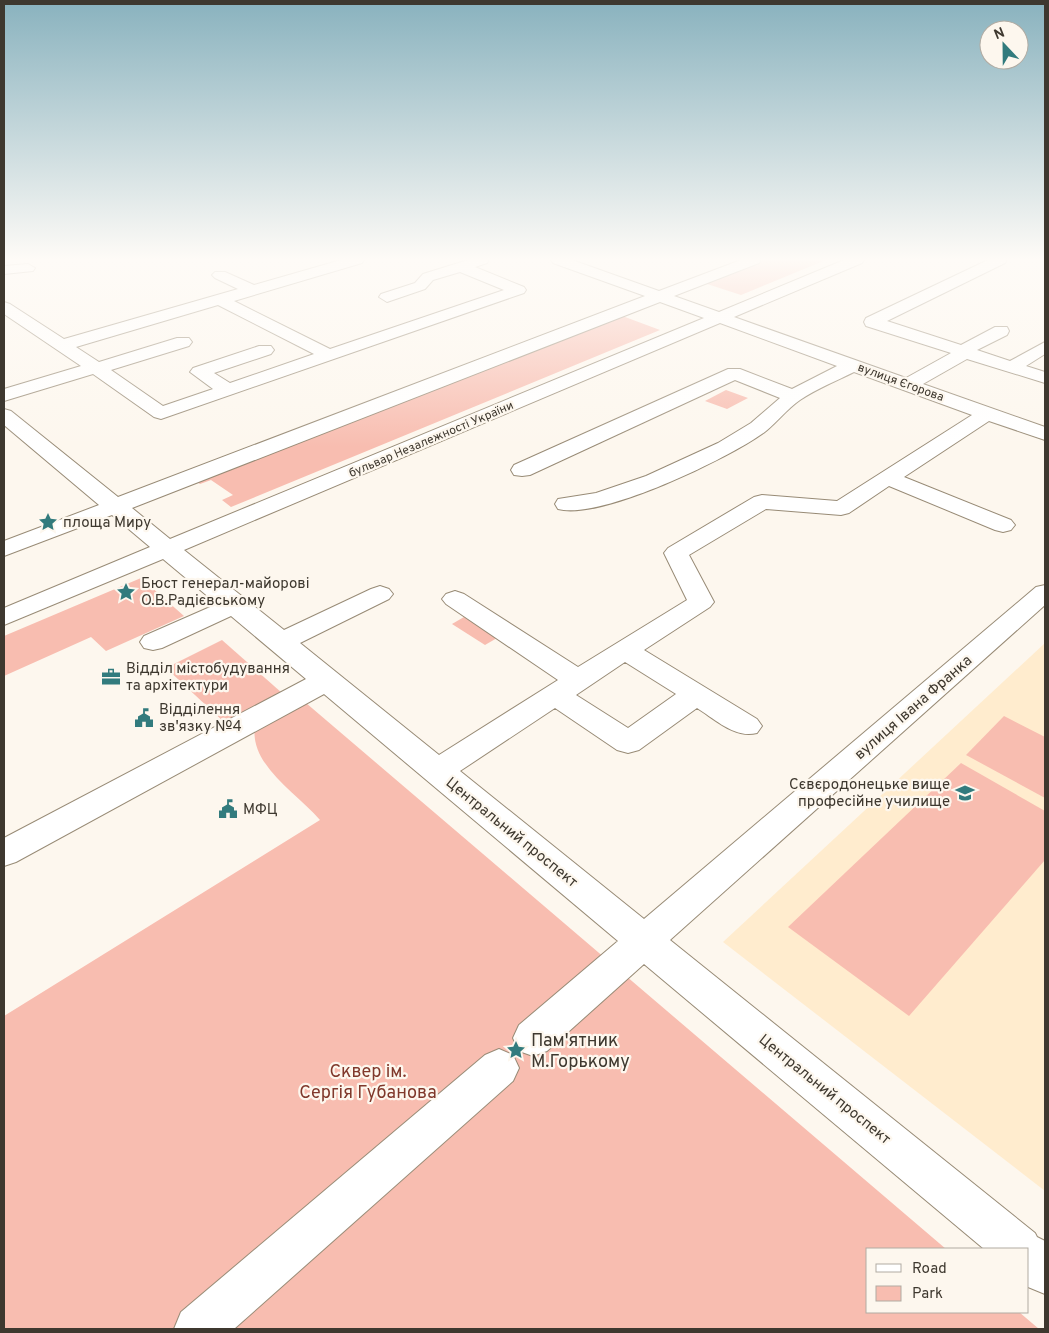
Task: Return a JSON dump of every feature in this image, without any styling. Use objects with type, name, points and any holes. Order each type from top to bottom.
[{"type":"street","points":[[28,322],[162,413],[424,322]]},
{"type":"street","points":[[63,345],[143,322]]},
{"type":"street","points":[[264,322],[329,355]]},
{"type":"street","points":[[4,549],[592,322]]},
{"type":"street","name":"бульвар Незалежності України","points":[[4,617],[710,322]]},
{"type":"street","name":"вулиця Єгорова","points":[[732,322],[1045,434]]},
{"type":"street","points":[[873,322],[1045,378]]},
{"type":"street","points":[[908,385],[1001,331]]},
{"type":"street","points":[[4,396],[183,342]]},
{"type":"street","points":[[1012,367],[1045,347]]},
{"type":"street","points":[[228,390],[199,372],[265,350]]},
{"type":"street","points":[[566,504],[599,499],[654,481],[725,447],[758,427],[793,396],[853,365]]},
{"type":"street","points":[[522,470],[734,373],[793,396]]},
{"type":"street","points":[[437,771],[701,602],[676,553],[762,502],[841,508],[988,413]]},
{"type":"street","name":"Центральний проспект","points":[[4,415],[1018,1248]]},
{"type":"street","points":[[888,478],[1003,525]]},
{"type":"street","name":"вулиця Івана Франка","points":[[533,1038],[1045,592]]},
{"type":"street","points":[[281,642],[380,594]]},
{"type":"street","points":[[455,599],[567,688],[628,743],[696,694]]},
{"type":"street","points":[[153,642],[235,605]]},
{"type":"street","points":[[625,650],[747,726]]},
{"type":"street","points":[[4,853],[327,680]]},
{"type":"street","points":[[198,1329],[499,1068]]},
{"type":"street","points":[[1029,1257],[1045,1270]]},
{"type":"shaded area","name":"Сєвєродонецьке вище професійне училище","points":[[1045,643],[1045,1191],[723,942]]},
{"type":"green space","points":[[596,322],[639,322],[660,330],[231,507],[222,500],[233,495],[211,480],[200,484],[192,478]]},
{"type":"green space","points":[[726,390],[748,398],[727,409],[705,401]]},
{"type":"green space","points":[[141,578],[184,616],[106,651],[91,637],[4,676],[4,636]]},
{"type":"green space","points":[[464,617],[497,638],[485,645],[452,624]]},
{"type":"green space","points":[[222,640],[282,693],[225,723],[166,668]]},
{"type":"green space","name":"Сквер ім. Сергія Губанова","points":[[299,697],[945,1248],[866,1248],[866,1313],[1020,1313],[1039,1329],[4,1329],[4,1016],[320,820],[267,766],[259,753],[255,740],[255,726]]},
{"type":"green space","points":[[1004,716],[1045,737],[1045,798],[966,755]]},
{"type":"green space","points":[[961,763],[1045,811],[1045,860],[909,1016],[788,927]]},
{"type":"place","name":"площа Миру","points":[[48,522]]},
{"type":"place","name":"Бюст генерал-майорові О.В.Радієвському","points":[[126,592]]},
{"type":"place","name":"Відділ містобудування та архітектури","points":[[111,677]]},
{"type":"place","name":"Відділення зв'язку №4","points":[[144,718]]},
{"type":"place","name":"Сєвєродонецьке вище професійне училище","points":[[965,793]]},
{"type":"place","name":"МФЦ","points":[[228,809]]},
{"type":"place","name":"Пам'ятник М.Горькому","points":[[516,1050]]}]
